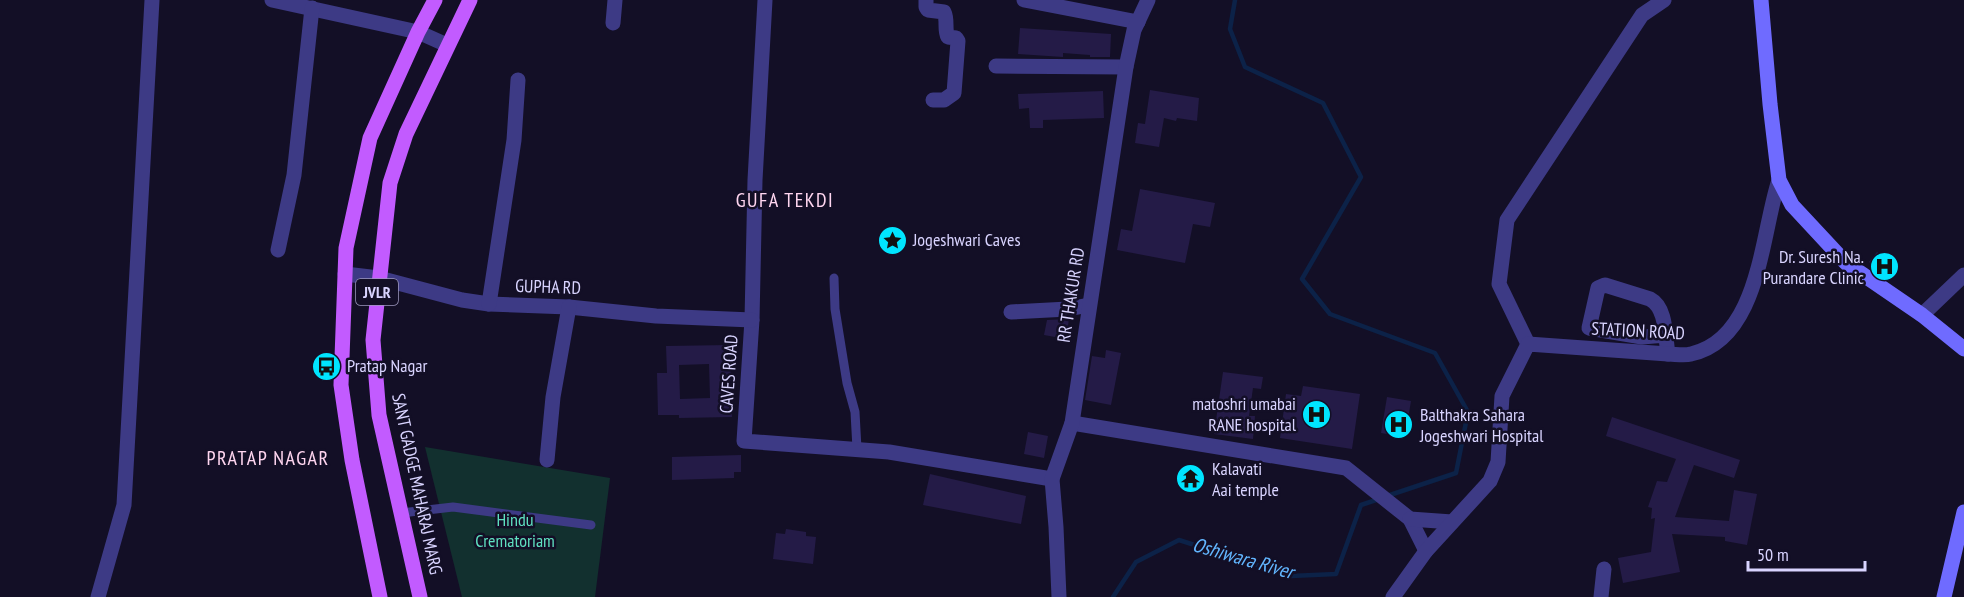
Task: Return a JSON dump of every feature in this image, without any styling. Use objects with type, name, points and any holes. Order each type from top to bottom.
[{"type":"main road","name":"JVLR","points":[[380,597],[352,460],[341,384],[346,248],[370,138],[435,0]]},
{"type":"main road","name":"SANT GADGE MAHARAJ MARG","points":[[420,597],[379,415],[373,340],[390,183],[406,134],[470,0]]},
{"type":"main road","name":"STATION ROAD","points":[[1761,0],[1779,180]]},
{"type":"main road","points":[[1779,180],[1792,204],[1846,263],[1922,315],[1964,349]]},
{"type":"main road","points":[[1944,597],[1964,512]]},
{"type":"street","points":[[98,597],[124,505],[152,0]]},
{"type":"street","points":[[272,0],[418,32],[447,45]]},
{"type":"street","points":[[613,23],[615,0]]},
{"type":"street","name":"CAVES ROAD","points":[[765,0],[755,180],[752,320],[744,441],[889,452],[1052,479]]},
{"type":"street","points":[[927,0],[928,10],[944,12],[946,34],[958,41],[954,93],[944,100],[933,100]]},
{"type":"street","points":[[1024,0],[1138,22]]},
{"type":"street","name":"RR THAKUR RD","points":[[1059,597],[1052,479],[1072,423],[1126,67],[1138,22],[1148,0]]},
{"type":"street","points":[[1392,597],[1426,551],[1490,481],[1498,462],[1502,396],[1528,344],[1499,284],[1507,220],[1642,15],[1664,0]]},
{"type":"street","points":[[278,250],[294,175],[312,8]]},
{"type":"street","points":[[996,66],[1126,67]]},
{"type":"street","points":[[489,304],[514,140],[518,80]]},
{"type":"street","name":"STATION ROAD","points":[[1528,344],[1691,354],[1717,342],[1732,327],[1750,298],[1771,203],[1779,180]]},
{"type":"street","name":"GUPHA RD","points":[[345,274],[379,278],[462,300],[489,304],[569,307],[656,316],[752,320]]},
{"type":"street","points":[[1922,315],[1964,275]]},
{"type":"street","points":[[1586,348],[1596,291],[1605,285],[1650,298],[1656,302],[1660,308],[1668,354]]},
{"type":"street","points":[[1011,312],[1068,309],[1089,305]]},
{"type":"street","points":[[547,460],[553,397],[569,307]]},
{"type":"street","points":[[1589,328],[1642,337],[1665,335]]},
{"type":"street","points":[[1072,423],[1346,468],[1410,519],[1426,551]]},
{"type":"street","points":[[1410,519],[1452,522]]},
{"type":"street","points":[[1601,597],[1604,569]]},
{"type":"lane","points":[[834,278],[835,309],[846,383],[855,412],[856,449]]},
{"type":"lane","points":[[401,513],[453,507],[591,525]]},
{"type":"green space","name":"Hindu Crematoriam","points":[[425,447],[610,478],[595,597],[462,597]]},
{"type":"building","points":[[1020,28],[1111,34],[1110,57],[1063,53],[1063,57],[1018,54]]},
{"type":"building","points":[[1150,90],[1199,98],[1197,121],[1177,118],[1176,121],[1164,118],[1159,147],[1135,143],[1138,123],[1145,124]]},
{"type":"building","points":[[1103,91],[1104,118],[1043,120],[1043,128],[1030,128],[1029,108],[1019,109],[1018,94]]},
{"type":"building","points":[[1140,189],[1215,203],[1210,227],[1193,224],[1185,263],[1117,250],[1121,229],[1132,231]]},
{"type":"building","points":[[1877,252],[1896,266],[1888,276],[1869,262]]},
{"type":"building","points":[[1069,319],[1066,339],[1044,335],[1047,320]]},
{"type":"building","points":[[730,345],[732,417],[679,418],[679,415],[658,415],[657,373],[667,373],[666,346]],"holes":[[[709,364],[710,398],[680,399],[679,365]]]},
{"type":"building","points":[[1106,350],[1121,353],[1111,405],[1085,400],[1092,356],[1105,358]]},
{"type":"building","points":[[1223,372],[1263,377],[1261,389],[1253,388],[1249,416],[1255,416],[1253,439],[1214,434]]},
{"type":"building","points":[[1303,386],[1360,394],[1352,449],[1280,438],[1286,394],[1301,396]]},
{"type":"building","points":[[1387,397],[1411,401],[1405,437],[1381,433]]},
{"type":"building","points":[[1612,417],[1740,460],[1734,478],[1694,465],[1675,517],[1729,521],[1734,490],[1757,494],[1747,545],[1725,541],[1725,537],[1672,534],[1680,572],[1623,583],[1618,558],[1651,552],[1655,518],[1651,519],[1652,508],[1648,507],[1657,481],[1667,482],[1676,459],[1606,436]]},
{"type":"building","points":[[1028,432],[1048,436],[1044,458],[1024,454]]},
{"type":"building","points":[[741,455],[741,472],[734,472],[734,478],[672,480],[672,457]]},
{"type":"building","points":[[930,474],[1026,496],[1021,524],[923,505]]},
{"type":"building","points":[[786,529],[806,532],[806,536],[816,537],[813,564],[773,559],[776,533],[785,534]]},
{"type":"waterway","name":"Oshiwara River","points":[[1235,0],[1230,29],[1245,67],[1323,103],[1361,177],[1302,279],[1330,314],[1435,353],[1468,412],[1456,473],[1387,496]]},
{"type":"waterway","name":"Oshiwara River","points":[[1113,597],[1136,562],[1179,540],[1291,576],[1336,574],[1361,505],[1379,499]]},
{"type":"place","name":"Jogeshwari Caves","points":[[892,240]]},
{"type":"place","name":"Dr. Suresh Na. Purandare Clinic","points":[[1885,267]]},
{"type":"place","name":"Pratap Nagar","points":[[326,366]]},
{"type":"place","name":"matoshri umabai RANE hospital","points":[[1317,414]]},
{"type":"place","name":"Balthakra Sahara Jogeshwari Hospital","points":[[1399,425]]},
{"type":"place","name":"Kalavati Aai temple","points":[[1191,479]]},
{"type":"district","name":"GUFA TEKDI","points":[[785,200]]},
{"type":"district","name":"PRATAP NAGAR","points":[[268,458]]}]
